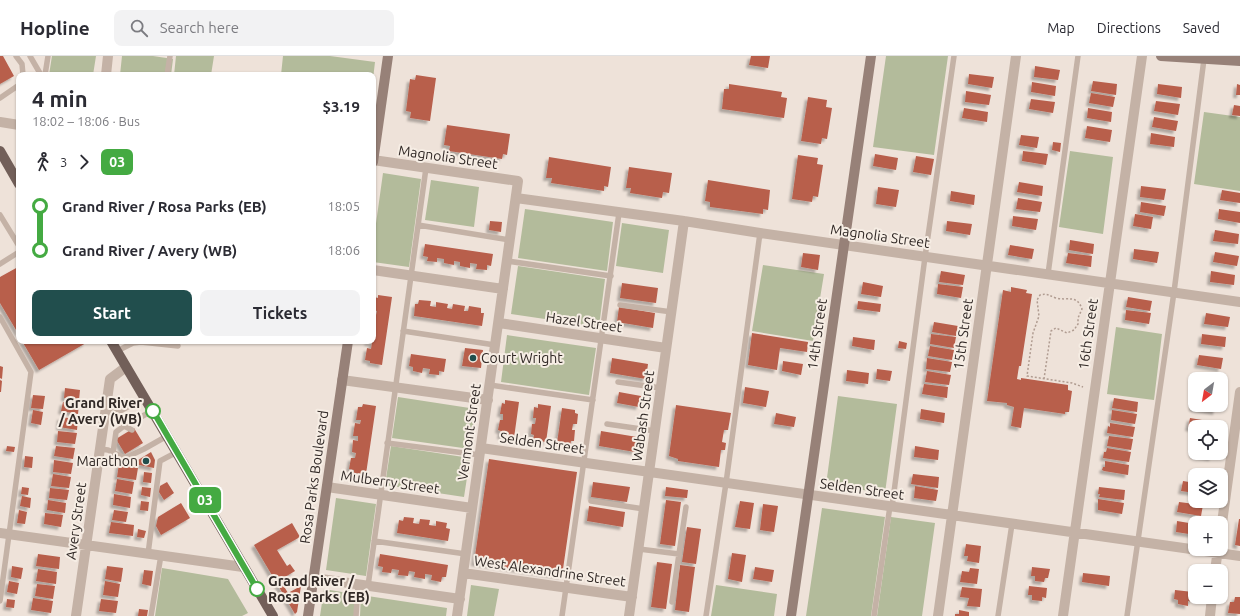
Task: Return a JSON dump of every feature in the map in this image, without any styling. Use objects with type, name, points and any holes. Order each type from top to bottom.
[{"type":"main road","points":[[0,151],[16,179]]},
{"type":"main road","points":[[113,344],[273,616]]},
{"type":"street","points":[[106,72],[108,56]]},
{"type":"street","points":[[376,140],[388,56]]},
{"type":"street","name":"14th Street","points":[[791,616],[871,56]]},
{"type":"street","name":"15th Street","points":[[938,616],[1016,56]]},
{"type":"street","name":"16th Street","points":[[1063,616],[1142,56]]},
{"type":"street","points":[[1161,56],[1240,61]]},
{"type":"street","points":[[0,122],[16,125]]},
{"type":"street","name":"Magnolia Street","points":[[376,161],[518,181]]},
{"type":"street","name":"Vermont Street","points":[[457,616],[518,181]]},
{"type":"street","name":"Magnolia Street","points":[[516,198],[1240,302]]},
{"type":"street","name":"Wabash Street","points":[[629,616],[684,221]]},
{"type":"street","points":[[376,270],[503,289]]},
{"type":"street","name":"Hazel Street","points":[[499,324],[666,348]]},
{"type":"street","name":"Rosa Parks Boulevard","points":[[308,616],[348,344]]},
{"type":"street","name":"Avery Street","points":[[76,616],[110,379],[126,366]]},
{"type":"street","points":[[342,380],[488,400]]},
{"type":"street","points":[[1223,516],[1240,392]]},
{"type":"street","name":"Selden Street","points":[[480,451],[584,463],[1138,542],[1188,548]]},
{"type":"street","name":"Mulberry Street","points":[[327,487],[472,508]]},
{"type":"street","points":[[5,534],[243,567]]},
{"type":"street","name":"Selden Street","points":[[1228,553],[1240,556]]},
{"type":"street","name":"West Alexandrine Street","points":[[463,573],[632,597]]},
{"type":"street","points":[[314,578],[460,599]]},
{"type":"street","points":[[1210,616],[1211,604]]},
{"type":"lane","points":[[16,56],[22,64],[23,72]]},
{"type":"lane","points":[[30,56],[39,72]]},
{"type":"lane","points":[[45,72],[48,56]]},
{"type":"lane","points":[[168,72],[170,56]]},
{"type":"lane","points":[[874,616],[891,507],[954,56]]},
{"type":"lane","points":[[1048,274],[1078,56]]},
{"type":"lane","points":[[1128,616],[1174,292],[1204,59]]},
{"type":"lane","points":[[0,98],[16,87]]},
{"type":"lane","points":[[356,616],[374,541],[426,168]]},
{"type":"lane","points":[[562,616],[619,213]]},
{"type":"lane","points":[[0,215],[16,241]]},
{"type":"lane","points":[[418,225],[510,240]]},
{"type":"lane","points":[[706,616],[726,483],[760,233]]},
{"type":"lane","points":[[0,264],[16,254]]},
{"type":"lane","points":[[507,261],[611,276]]},
{"type":"lane","points":[[620,305],[672,312]]},
{"type":"lane","points":[[0,317],[31,372],[5,534],[0,601]]},
{"type":"lane","points":[[403,331],[495,345]]},
{"type":"lane","points":[[117,351],[131,344]]},
{"type":"lane","points":[[160,344],[178,346]]},
{"type":"lane","points":[[618,382],[661,388]]},
{"type":"lane","points":[[490,385],[593,400]]},
{"type":"lane","points":[[105,412],[114,410],[118,412],[145,398]]},
{"type":"lane","points":[[114,453],[116,432],[152,411]]},
{"type":"lane","points":[[118,412],[124,426],[125,434]]},
{"type":"lane","points":[[607,424],[655,430]]},
{"type":"lane","points":[[124,426],[132,430]]},
{"type":"lane","points":[[100,449],[108,450],[125,458],[134,451],[167,436]]},
{"type":"lane","points":[[387,443],[480,451]]},
{"type":"lane","points":[[148,554],[160,461],[177,452]]},
{"type":"lane","points":[[591,501],[644,509]]},
{"type":"lane","points":[[672,602],[686,507]]},
{"type":"lane","points":[[998,616],[1012,524]]},
{"type":"lane","points":[[374,541],[466,554]]},
{"type":"lane","points":[[639,549],[679,554]]},
{"type":"lane","points":[[151,616],[161,555]]},
{"type":"path","points":[[1044,378],[1051,332],[1056,328],[1070,333],[1074,330],[1078,324],[1078,318],[1082,308],[1077,301],[1073,299],[1057,298],[1045,294],[1040,295],[1037,300],[1039,316],[1033,333],[1027,376],[1072,383],[1083,387]]},
{"type":"green space","points":[[52,56],[96,56],[93,72],[49,72]]},
{"type":"green space","points":[[122,56],[153,56],[173,59],[171,72],[120,72]]},
{"type":"green space","points":[[176,56],[214,56],[211,72],[174,72]]},
{"type":"green space","points":[[283,56],[330,56],[375,62],[374,72],[281,72]]},
{"type":"green space","points":[[886,56],[948,56],[934,155],[873,147]]},
{"type":"green space","points":[[1204,112],[1240,117],[1240,191],[1194,184]]},
{"type":"green space","points":[[1070,151],[1113,157],[1103,234],[1059,227]]},
{"type":"green space","points":[[383,173],[421,179],[409,267],[376,262],[376,223]]},
{"type":"green space","points":[[431,180],[479,187],[474,227],[425,220]]},
{"type":"green space","points":[[525,209],[613,222],[607,271],[518,258]]},
{"type":"green space","points":[[622,223],[669,230],[663,273],[616,266]]},
{"type":"green space","points":[[763,265],[824,274],[813,341],[752,331]]},
{"type":"green space","points":[[518,266],[605,279],[599,327],[511,314]]},
{"type":"green space","points":[[1116,327],[1162,334],[1154,400],[1107,394]]},
{"type":"green space","points":[[507,335],[596,348],[589,395],[501,382]]},
{"type":"green space","points":[[838,396],[897,404],[885,493],[826,485]]},
{"type":"green space","points":[[398,397],[476,409],[470,449],[392,438]]},
{"type":"green space","points":[[391,446],[470,458],[464,497],[385,485]]},
{"type":"green space","points":[[336,498],[376,504],[366,576],[326,570]]},
{"type":"green space","points":[[822,508],[885,517],[871,616],[806,616]]},
{"type":"green space","points":[[891,517],[935,523],[922,616],[877,616]]},
{"type":"green space","points":[[162,568],[228,579],[248,613],[242,616],[155,616]]},
{"type":"green space","points":[[471,585],[499,589],[494,616],[467,616]]},
{"type":"green space","points":[[716,585],[777,594],[774,616],[711,616]]},
{"type":"green space","points":[[324,589],[354,594],[354,616],[320,616]]},
{"type":"green space","points":[[361,595],[447,608],[446,616],[360,616]]},
{"type":"building","points":[[0,56],[3,56],[14,76],[0,84]]},
{"type":"building","points":[[751,56],[770,56],[768,68],[749,65]]},
{"type":"building","points":[[1035,66],[1060,70],[1058,80],[1034,77]]},
{"type":"building","points":[[969,74],[994,77],[992,88],[968,84]]},
{"type":"building","points":[[416,75],[436,78],[430,121],[410,118],[411,112],[406,111],[410,79],[415,80]]},
{"type":"building","points":[[1093,81],[1117,84],[1116,95],[1091,91]]},
{"type":"building","points":[[1032,82],[1056,86],[1055,96],[1031,92]]},
{"type":"building","points":[[729,84],[782,92],[781,97],[787,98],[784,118],[722,109],[724,89],[729,89]]},
{"type":"building","points":[[1158,84],[1182,87],[1181,98],[1157,94]]},
{"type":"building","points":[[1237,84],[1240,85],[1240,95],[1236,95]]},
{"type":"building","points":[[966,91],[991,95],[989,105],[965,102]]},
{"type":"building","points":[[1091,93],[1115,97],[1113,107],[1089,103]]},
{"type":"building","points":[[808,97],[827,100],[826,107],[832,108],[827,139],[822,138],[821,144],[801,141]]},
{"type":"building","points":[[1031,99],[1055,102],[1053,113],[1029,109]]},
{"type":"building","points":[[1156,101],[1180,104],[1178,115],[1154,111]]},
{"type":"building","points":[[1234,105],[1240,106],[1240,116],[1232,115]]},
{"type":"building","points":[[964,108],[988,112],[987,122],[962,118]]},
{"type":"building","points":[[1088,108],[1112,112],[1111,122],[1087,118]]},
{"type":"building","points":[[1154,117],[1178,121],[1176,131],[1152,127]]},
{"type":"building","points":[[447,125],[510,134],[507,155],[503,154],[502,159],[449,151],[450,146],[444,145]]},
{"type":"building","points":[[1087,126],[1112,130],[1110,142],[1085,138]]},
{"type":"building","points":[[1151,133],[1175,137],[1174,147],[1150,144]]},
{"type":"building","points":[[1021,135],[1039,137],[1037,148],[1019,145]]},
{"type":"building","points":[[1053,142],[1061,143],[1060,152],[1052,150]]},
{"type":"building","points":[[1023,151],[1048,154],[1046,165],[1022,161]]},
{"type":"building","points":[[875,154],[898,158],[896,170],[873,166]]},
{"type":"building","points":[[798,155],[818,158],[817,164],[823,165],[818,197],[813,196],[812,202],[792,199]]},
{"type":"building","points":[[916,156],[934,159],[931,175],[913,172]]},
{"type":"building","points":[[549,157],[611,167],[608,187],[604,186],[604,191],[551,183],[552,178],[546,178]]},
{"type":"building","points":[[629,167],[672,173],[669,193],[663,192],[662,198],[630,193],[631,188],[626,188]]},
{"type":"building","points":[[708,180],[770,190],[768,210],[763,209],[763,214],[710,207],[710,202],[705,201]]},
{"type":"building","points":[[1019,182],[1043,186],[1042,196],[1017,192]]},
{"type":"building","points":[[1141,186],[1166,189],[1164,200],[1140,197]]},
{"type":"building","points":[[878,187],[899,190],[896,207],[876,204]]},
{"type":"building","points":[[1222,190],[1240,193],[1240,203],[1220,200]]},
{"type":"building","points":[[951,191],[975,195],[974,205],[950,201]]},
{"type":"building","points":[[1018,198],[1042,202],[1040,212],[1016,209]]},
{"type":"building","points":[[1141,202],[1166,206],[1164,216],[1140,212]]},
{"type":"building","points":[[1219,209],[1240,212],[1240,223],[1218,219]]},
{"type":"building","points":[[1135,214],[1153,217],[1151,229],[1133,226]]},
{"type":"building","points":[[1013,216],[1038,219],[1036,230],[1012,226]]},
{"type":"building","points":[[490,221],[502,222],[501,232],[489,230]]},
{"type":"building","points":[[947,221],[972,224],[970,235],[946,231]]},
{"type":"building","points":[[1215,230],[1239,234],[1238,244],[1213,241]]},
{"type":"building","points":[[1070,240],[1094,244],[1093,254],[1069,250]]},
{"type":"building","points":[[425,244],[493,254],[491,266],[487,265],[487,270],[476,269],[477,264],[470,263],[470,268],[460,266],[460,262],[454,261],[454,265],[444,263],[444,259],[437,258],[437,262],[427,261],[428,257],[423,256]]},
{"type":"building","points":[[1010,245],[1034,249],[1032,259],[1008,255]]},
{"type":"building","points":[[1134,249],[1159,252],[1157,263],[1133,259]]},
{"type":"building","points":[[1215,252],[1239,256],[1237,266],[1213,262]]},
{"type":"building","points":[[803,253],[820,255],[818,270],[801,267]]},
{"type":"building","points":[[1068,253],[1092,256],[1091,267],[1066,263]]},
{"type":"building","points":[[16,268],[16,330],[0,303],[0,277]]},
{"type":"building","points":[[941,271],[965,275],[963,285],[939,282]]},
{"type":"building","points":[[1211,271],[1235,275],[1234,285],[1210,282]]},
{"type":"building","points":[[863,282],[883,286],[881,297],[861,294]]},
{"type":"building","points":[[622,283],[658,288],[656,303],[620,298]]},
{"type":"building","points":[[938,284],[963,287],[961,298],[937,294]]},
{"type":"building","points":[[1011,287],[1027,290],[1026,293],[1032,294],[1021,366],[1019,366],[1017,379],[1021,380],[1021,378],[1068,385],[1068,390],[1072,391],[1069,412],[1065,412],[1065,414],[1024,408],[1021,428],[1011,426],[1014,407],[1007,405],[1007,403],[987,401],[1003,290],[1011,292]]},
{"type":"building","points":[[378,295],[392,297],[382,365],[370,363],[370,361],[365,360],[367,348],[371,349],[372,344],[376,344],[376,298],[378,298]]},
{"type":"building","points":[[1128,297],[1152,301],[1150,311],[1126,307]]},
{"type":"building","points":[[419,300],[431,301],[430,306],[436,307],[436,302],[448,304],[447,308],[452,309],[453,304],[465,306],[464,311],[468,311],[469,306],[481,308],[481,313],[484,313],[482,326],[414,316],[415,304],[418,304]]},
{"type":"building","points":[[858,301],[881,304],[880,312],[857,309]]},
{"type":"building","points":[[619,307],[655,313],[653,328],[617,322]]},
{"type":"building","points":[[1126,310],[1151,313],[1149,324],[1125,320]]},
{"type":"building","points":[[1206,313],[1230,317],[1228,327],[1204,324]]},
{"type":"building","points":[[934,322],[958,326],[956,336],[932,332]]},
{"type":"building","points":[[752,333],[808,342],[807,352],[780,348],[777,370],[748,365]]},
{"type":"building","points":[[931,334],[956,337],[954,348],[930,344]]},
{"type":"building","points":[[1202,334],[1226,337],[1225,347],[1201,344]]},
{"type":"building","points":[[853,337],[875,340],[874,350],[852,346]]},
{"type":"building","points":[[899,341],[907,343],[906,349],[898,348]]},
{"type":"building","points":[[24,344],[84,344],[39,370]]},
{"type":"building","points":[[930,346],[954,350],[952,360],[928,356]]},
{"type":"building","name":"Court Wright","points":[[465,348],[483,350],[481,368],[462,366]]},
{"type":"building","points":[[411,354],[446,359],[444,372],[439,371],[439,375],[429,374],[430,369],[423,368],[422,373],[413,371],[413,367],[409,366]]},
{"type":"building","points":[[1199,355],[1223,358],[1221,369],[1197,365]]},
{"type":"building","points":[[612,358],[648,364],[646,379],[610,373]]},
{"type":"building","points":[[927,358],[952,362],[950,372],[926,369]]},
{"type":"building","points":[[783,361],[803,364],[801,375],[782,371]]},
{"type":"building","points":[[0,366],[3,367],[2,379],[0,378]]},
{"type":"building","points":[[877,369],[892,371],[890,381],[876,379]]},
{"type":"building","points":[[847,370],[869,373],[868,384],[846,381]]},
{"type":"building","points":[[927,371],[951,375],[949,385],[925,382]]},
{"type":"building","points":[[0,380],[2,381],[1,392],[0,392]]},
{"type":"building","points":[[924,384],[948,387],[947,398],[922,394]]},
{"type":"building","points":[[745,387],[769,391],[766,407],[743,403]]},
{"type":"building","points":[[65,388],[80,390],[79,400],[64,398]]},
{"type":"building","points":[[619,392],[641,396],[639,407],[617,403]]},
{"type":"building","points":[[33,395],[45,396],[43,409],[31,408]]},
{"type":"building","points":[[1114,398],[1138,402],[1137,412],[1112,408]]},
{"type":"building","points":[[505,400],[519,402],[514,438],[500,436],[501,431],[498,430],[500,420],[503,420],[503,414],[500,414],[502,403],[505,404]]},
{"type":"building","points":[[63,402],[79,404],[78,414],[61,411]]},
{"type":"building","points":[[363,404],[376,406],[366,474],[354,473],[354,470],[349,469],[351,458],[355,458],[356,453],[352,452],[353,440],[358,441],[358,436],[353,436],[355,423],[360,424],[361,420],[356,420],[358,407],[362,407]]},
{"type":"building","points":[[538,404],[551,406],[546,442],[533,440],[534,435],[531,434],[532,424],[535,424],[536,418],[533,418],[534,407],[538,408]]},
{"type":"building","points":[[676,405],[731,413],[728,430],[724,430],[722,442],[726,443],[725,450],[721,450],[719,467],[678,461],[678,459],[669,456]]},
{"type":"building","points":[[562,408],[575,410],[575,413],[578,414],[577,424],[573,424],[572,430],[575,430],[574,441],[571,441],[570,445],[557,443]]},
{"type":"building","points":[[921,409],[945,413],[944,423],[920,419]]},
{"type":"building","points":[[33,410],[43,412],[41,425],[31,423]]},
{"type":"building","points":[[1112,410],[1137,414],[1135,424],[1111,420]]},
{"type":"building","points":[[776,413],[796,417],[794,427],[774,424]]},
{"type":"building","points":[[60,417],[78,419],[77,430],[59,427]]},
{"type":"building","points":[[1190,418],[1202,420],[1190,420]]},
{"type":"building","points":[[1110,423],[1135,427],[1133,437],[1107,433]]},
{"type":"building","points":[[134,428],[143,443],[125,454],[116,439]]},
{"type":"building","points":[[58,431],[77,433],[75,444],[57,442]]},
{"type":"building","points":[[601,431],[637,437],[635,452],[599,446]]},
{"type":"building","points":[[1109,436],[1133,439],[1131,450],[1107,446]]},
{"type":"building","points":[[7,446],[15,447],[14,452],[6,451]]},
{"type":"building","points":[[56,446],[75,448],[73,459],[54,456]]},
{"type":"building","points":[[915,446],[939,450],[938,460],[914,457]]},
{"type":"building","points":[[1107,448],[1131,452],[1129,462],[1103,458],[1104,452],[1106,452]]},
{"type":"building","points":[[151,452],[155,460],[154,468],[135,464],[135,462]]},
{"type":"building","points":[[25,456],[33,457],[32,468],[24,467]]},
{"type":"building","points":[[489,459],[577,472],[562,576],[474,563]]},
{"type":"building","points":[[54,460],[73,463],[71,474],[53,472]]},
{"type":"building","points":[[1105,461],[1129,465],[1128,475],[1102,470],[1103,467],[1105,467]]},
{"type":"building","points":[[119,464],[138,468],[136,480],[117,477]]},
{"type":"building","points":[[144,472],[152,473],[151,483],[143,482]]},
{"type":"building","points":[[53,474],[71,477],[69,488],[51,486]]},
{"type":"building","points":[[913,474],[939,477],[938,488],[911,484]]},
{"type":"building","points":[[117,479],[134,482],[132,494],[115,491]]},
{"type":"building","points":[[1183,481],[1188,482],[1188,492],[1181,491]]},
{"type":"building","points":[[167,482],[174,493],[164,500],[159,492],[160,486]]},
{"type":"building","points":[[593,482],[630,487],[627,502],[591,497]]},
{"type":"building","points":[[915,486],[938,490],[936,501],[914,498]]},
{"type":"building","points":[[22,487],[29,488],[28,495],[21,494]]},
{"type":"building","points":[[142,487],[151,488],[150,497],[141,495]]},
{"type":"building","points":[[666,487],[688,490],[687,498],[665,496]]},
{"type":"building","points":[[1099,487],[1125,490],[1124,500],[1099,497]]},
{"type":"building","points":[[50,488],[69,490],[67,500],[49,498]]},
{"type":"building","points":[[114,494],[131,497],[130,508],[113,505]]},
{"type":"building","points":[[22,496],[31,498],[30,508],[20,506]]},
{"type":"building","points":[[1098,499],[1124,503],[1122,514],[1098,510]]},
{"type":"building","points":[[48,500],[66,503],[65,513],[47,510]]},
{"type":"building","points":[[666,500],[681,502],[675,546],[660,544]]},
{"type":"building","points":[[141,501],[149,502],[148,511],[140,510]]},
{"type":"building","points":[[740,501],[754,503],[750,529],[735,527]]},
{"type":"building","points":[[1179,502],[1188,503],[1188,508],[1202,508],[1201,516],[1177,512]]},
{"type":"building","points":[[181,503],[190,518],[161,535],[156,526],[158,517]]},
{"type":"building","points":[[763,504],[778,506],[774,532],[760,530]]},
{"type":"building","points":[[589,506],[625,512],[623,527],[587,521]]},
{"type":"building","points":[[19,510],[27,512],[25,524],[17,523]]},
{"type":"building","points":[[114,510],[128,512],[126,522],[112,520]]},
{"type":"building","points":[[45,513],[63,515],[61,527],[44,524]]},
{"type":"building","points":[[404,517],[414,518],[413,523],[419,524],[420,519],[430,520],[429,525],[436,526],[436,521],[447,523],[446,528],[450,529],[448,541],[397,533],[399,520],[403,521]]},
{"type":"building","points":[[1240,519],[1240,546],[1235,545]]},
{"type":"building","points":[[1177,521],[1188,523],[1188,534],[1176,532]]},
{"type":"building","points":[[111,522],[134,525],[133,536],[109,533]]},
{"type":"building","points":[[292,523],[300,537],[277,550],[287,566],[290,564],[295,571],[280,580],[288,593],[301,586],[297,612],[295,614],[254,545]]},
{"type":"building","points":[[687,527],[701,529],[696,564],[682,562]]},
{"type":"building","points":[[138,529],[146,531],[144,538],[137,537]]},
{"type":"building","points":[[966,544],[981,546],[979,563],[967,561],[968,556],[964,556]]},
{"type":"building","points":[[732,553],[746,555],[742,582],[728,579]]},
{"type":"building","points":[[38,554],[60,557],[59,569],[36,566]]},
{"type":"building","points":[[380,554],[448,565],[446,577],[442,577],[441,582],[431,580],[432,575],[425,574],[425,579],[414,577],[415,572],[409,571],[408,576],[398,575],[399,570],[392,569],[391,573],[382,572],[383,567],[378,566]]},
{"type":"building","points":[[657,562],[672,564],[666,609],[651,607]]},
{"type":"building","points":[[680,565],[695,567],[689,612],[675,610]]},
{"type":"building","points":[[12,566],[23,568],[21,579],[11,577]]},
{"type":"building","points":[[107,566],[123,568],[121,582],[105,579]]},
{"type":"building","points":[[755,567],[774,570],[772,582],[753,579]]},
{"type":"building","points":[[1032,567],[1050,569],[1048,578],[1045,578],[1044,582],[1035,581],[1035,576],[1031,576]]},
{"type":"building","points":[[970,568],[979,569],[977,584],[960,582],[962,571],[969,572]]},
{"type":"building","points":[[38,569],[57,572],[56,584],[36,581]]},
{"type":"building","points":[[144,570],[153,571],[151,586],[142,584]]},
{"type":"building","points":[[1083,573],[1110,576],[1109,586],[1082,582]]},
{"type":"building","points":[[9,581],[19,583],[17,594],[7,592]]},
{"type":"building","points":[[105,581],[120,584],[118,597],[103,595]]},
{"type":"building","points":[[37,584],[55,586],[53,599],[35,596]]},
{"type":"building","points":[[1029,586],[1047,588],[1046,598],[1042,597],[1042,601],[1032,600],[1032,595],[1028,595]]},
{"type":"building","points":[[962,587],[982,589],[980,607],[967,606],[969,598],[960,597]]},
{"type":"building","points":[[1175,590],[1188,591],[1188,606],[1178,604],[1178,600],[1174,599]]},
{"type":"building","points":[[1235,597],[1240,597],[1240,614],[1228,613],[1230,602],[1234,602]]},
{"type":"building","points":[[33,598],[53,601],[51,613],[31,610]]},
{"type":"building","points":[[7,599],[15,600],[14,608],[6,607]]},
{"type":"building","points":[[101,599],[118,601],[116,613],[99,611]]},
{"type":"building","points":[[139,609],[148,610],[147,616],[138,616]]},
{"type":"building","points":[[959,610],[969,612],[969,616],[955,616],[955,614],[959,614]]},
{"type":"bus line","name":"03","points":[[153,411],[257,589]]},
{"type":"place","name":"Court Wright","points":[[473,358]]},
{"type":"place","name":"Grand River / Avery (WB)","points":[[153,411]]},
{"type":"place","name":"Marathon","points":[[146,461]]},
{"type":"place","name":"Grand River / Rosa Parks (EB)","points":[[257,589]]}]
